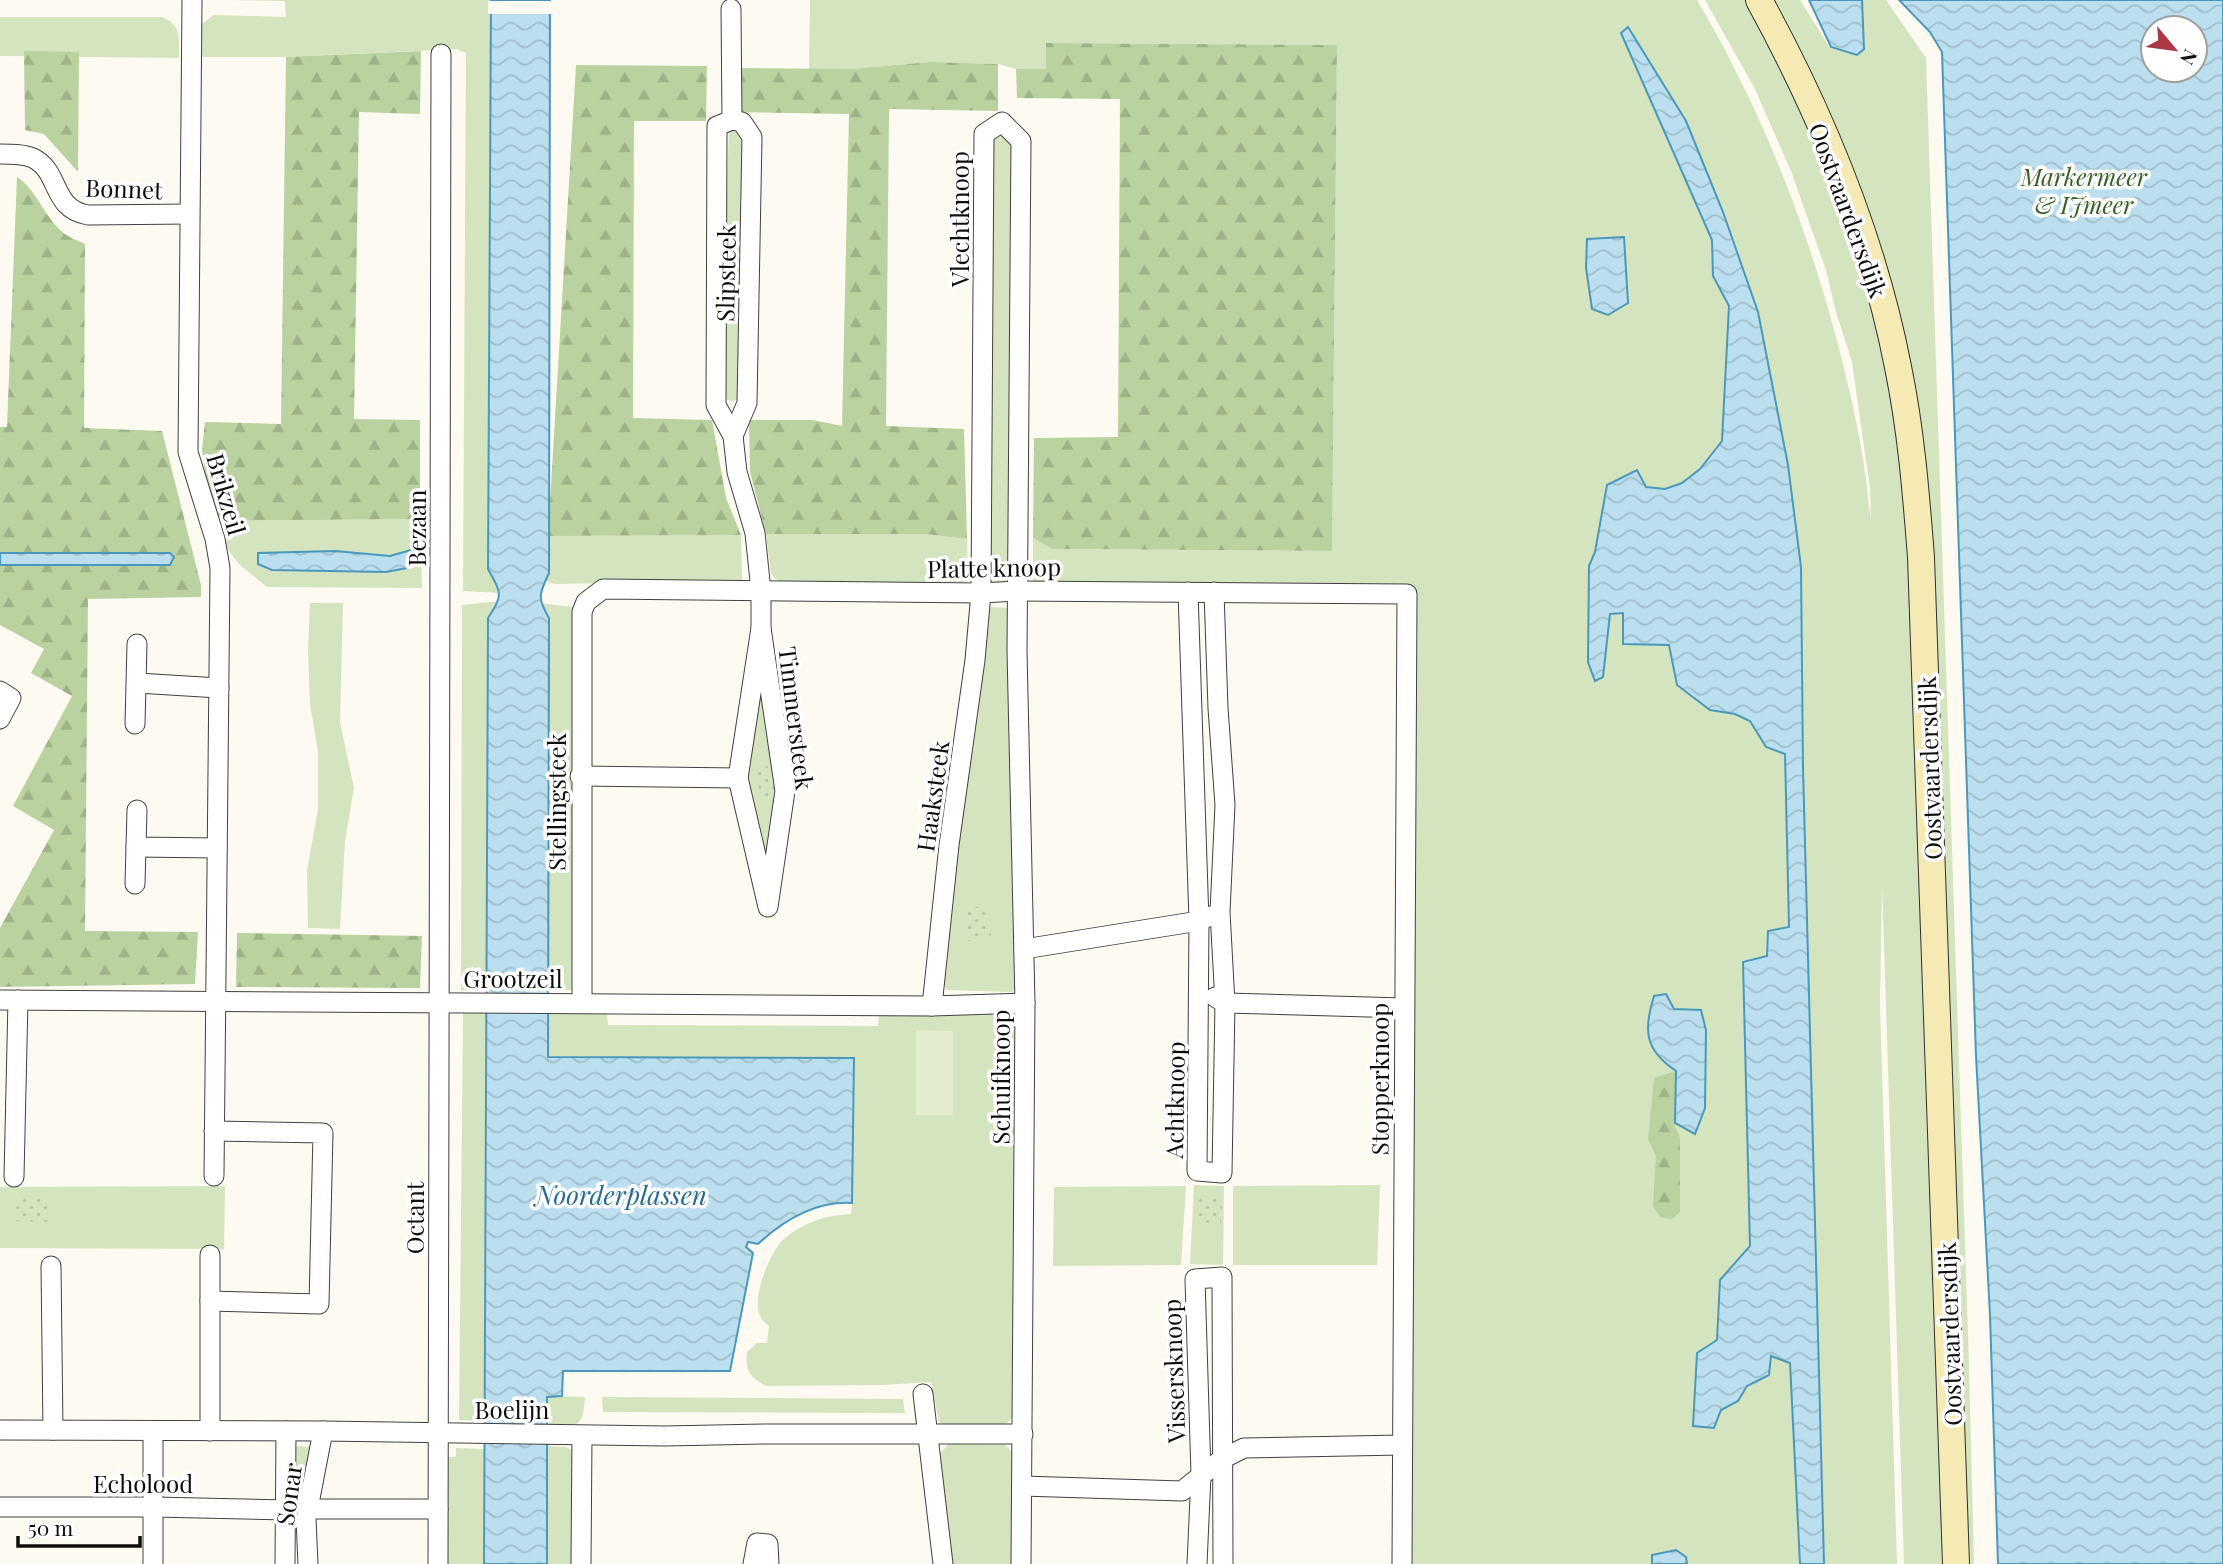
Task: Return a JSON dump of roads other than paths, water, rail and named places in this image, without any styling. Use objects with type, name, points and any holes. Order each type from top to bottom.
[{"type":"main road","name":"Oostvaardersdijk","points":[[1759,0],[1790,56],[1841,170],[1880,292],[1898,366],[1913,456],[1921,557],[1956,1564]]},
{"type":"street","name":"Brikzeil","points":[[192,0],[188,452],[215,539],[220,568],[214,1176]]},
{"type":"street","points":[[731,9],[732,120]]},
{"type":"street","name":"Bezaan","points":[[439,1003],[441,54]]},
{"type":"street","name":"Slipsteek","points":[[733,436],[747,403],[752,137],[742,122],[732,120],[717,126],[716,405],[733,436],[737,472],[755,533],[761,591]]},
{"type":"street","name":"Vlechtknoop","points":[[981,593],[984,134],[1002,122],[1021,141],[1018,591]]},
{"type":"street","name":"Bonnet","points":[[0,154],[34,159],[48,171],[68,208],[76,213],[189,214]]},
{"type":"street","name":"Platte knoop","points":[[586,602],[603,589],[1407,594]]},
{"type":"street","name":"Timmersteek","points":[[761,591],[761,628],[785,791],[768,907],[738,778],[761,628]]},
{"type":"street","name":"Schuifknoop","points":[[1018,591],[1017,652],[1026,1003],[1021,1564]]},
{"type":"street","name":"Achtknoop","points":[[1188,592],[1199,920],[1197,1171],[1222,1172],[1225,1003],[1220,912],[1225,805],[1214,592]]},
{"type":"street","name":"Haaksteek","points":[[932,1006],[981,593]]},
{"type":"street","name":"Stopperknoop","points":[[1402,1564],[1407,594]]},
{"type":"street","name":"Stellingsteek","points":[[573,1003],[582,612],[586,602]]},
{"type":"street","points":[[135,724],[137,644]]},
{"type":"street","points":[[137,684],[219,688]]},
{"type":"street","points":[[0,691],[11,698],[0,719]]},
{"type":"street","points":[[580,776],[738,778]]},
{"type":"street","points":[[135,884],[137,810]]},
{"type":"street","points":[[136,847],[217,848]]},
{"type":"street","points":[[1024,949],[1199,920],[1220,912]]},
{"type":"street","points":[[1200,987],[1225,1003],[1404,1008]]},
{"type":"street","points":[[9,1000],[14,1177]]},
{"type":"street","name":"Grootzeil","points":[[9,1000],[932,1006],[1026,1003]]},
{"type":"street","name":"Octant","points":[[438,1564],[439,1003]]},
{"type":"street","points":[[210,1301],[319,1304],[322,1218],[323,1133],[214,1131]]},
{"type":"street","points":[[210,1255],[210,1431]]},
{"type":"street","points":[[51,1266],[53,1430]]},
{"type":"street","name":"Vissersknoop","points":[[1198,1564],[1201,1475],[1195,1279],[1222,1277],[1223,1564]]},
{"type":"street","points":[[923,1394],[943,1564]]},
{"type":"street","name":"Boelijn","points":[[0,1430],[573,1435],[1023,1434]]},
{"type":"street","name":"Sonar","points":[[285,1564],[286,1431]]},
{"type":"street","name":"Sonar","points":[[308,1564],[307,1509],[323,1431]]},
{"type":"street","points":[[153,1432],[153,1564]]},
{"type":"street","points":[[573,1435],[580,1564]]},
{"type":"street","points":[[1023,1486],[1182,1491],[1222,1459],[1244,1448],[1402,1445]]},
{"type":"street","name":"Echolood","points":[[0,1507],[286,1510]]},
{"type":"street","points":[[307,1509],[438,1508]]},
{"type":"street","points":[[753,1564],[757,1543],[768,1544],[769,1564]]},
{"type":"water","name":"Noorderplassen","points":[[491,0],[550,0],[549,573],[541,596],[549,618],[548,1057],[854,1058],[852,1203],[813,1209],[779,1227],[758,1244],[748,1242],[746,1247],[753,1253],[730,1371],[563,1371],[562,1396],[547,1397],[547,1564],[484,1564],[488,618],[497,604],[499,594],[488,569]]},
{"type":"water","points":[[1809,0],[1862,0],[1864,49],[1857,55],[1831,47]]},
{"type":"water","name":"Markermeer & IJmeer","points":[[1899,0],[2223,0],[2223,1564],[1998,1564],[1990,1315],[1976,1056],[1942,52],[1930,32]]},
{"type":"water","points":[[1628,27],[1686,121],[1723,212],[1758,312],[1788,465],[1801,567],[1803,768],[1824,1564],[1800,1564],[1790,1363],[1771,1356],[1769,1375],[1747,1386],[1738,1401],[1721,1410],[1714,1428],[1693,1426],[1697,1353],[1717,1340],[1720,1280],[1750,1246],[1743,962],[1767,956],[1768,931],[1789,927],[1785,754],[1766,747],[1750,721],[1735,714],[1710,710],[1677,685],[1669,645],[1623,644],[1623,613],[1610,614],[1603,677],[1595,681],[1588,662],[1589,566],[1595,552],[1607,485],[1637,470],[1646,487],[1665,489],[1682,483],[1700,469],[1722,441],[1729,306],[1713,276],[1712,240],[1621,33]]},
{"type":"water","points":[[1624,237],[1628,303],[1608,315],[1592,309],[1586,268],[1587,239]]},
{"type":"water","points":[[411,550],[415,555],[407,568],[386,572],[272,570],[258,564],[258,553],[335,551],[390,556]]},
{"type":"water","points":[[0,553],[170,553],[174,557],[170,565],[0,565]]},
{"type":"water","points":[[1666,994],[1674,1009],[1701,1010],[1706,1030],[1705,1108],[1695,1134],[1675,1123],[1676,1071],[1658,1055],[1649,1039],[1648,1020],[1654,996]]},
{"type":"water","points":[[1676,1550],[1686,1557],[1687,1564],[1652,1564],[1652,1555]]}]
